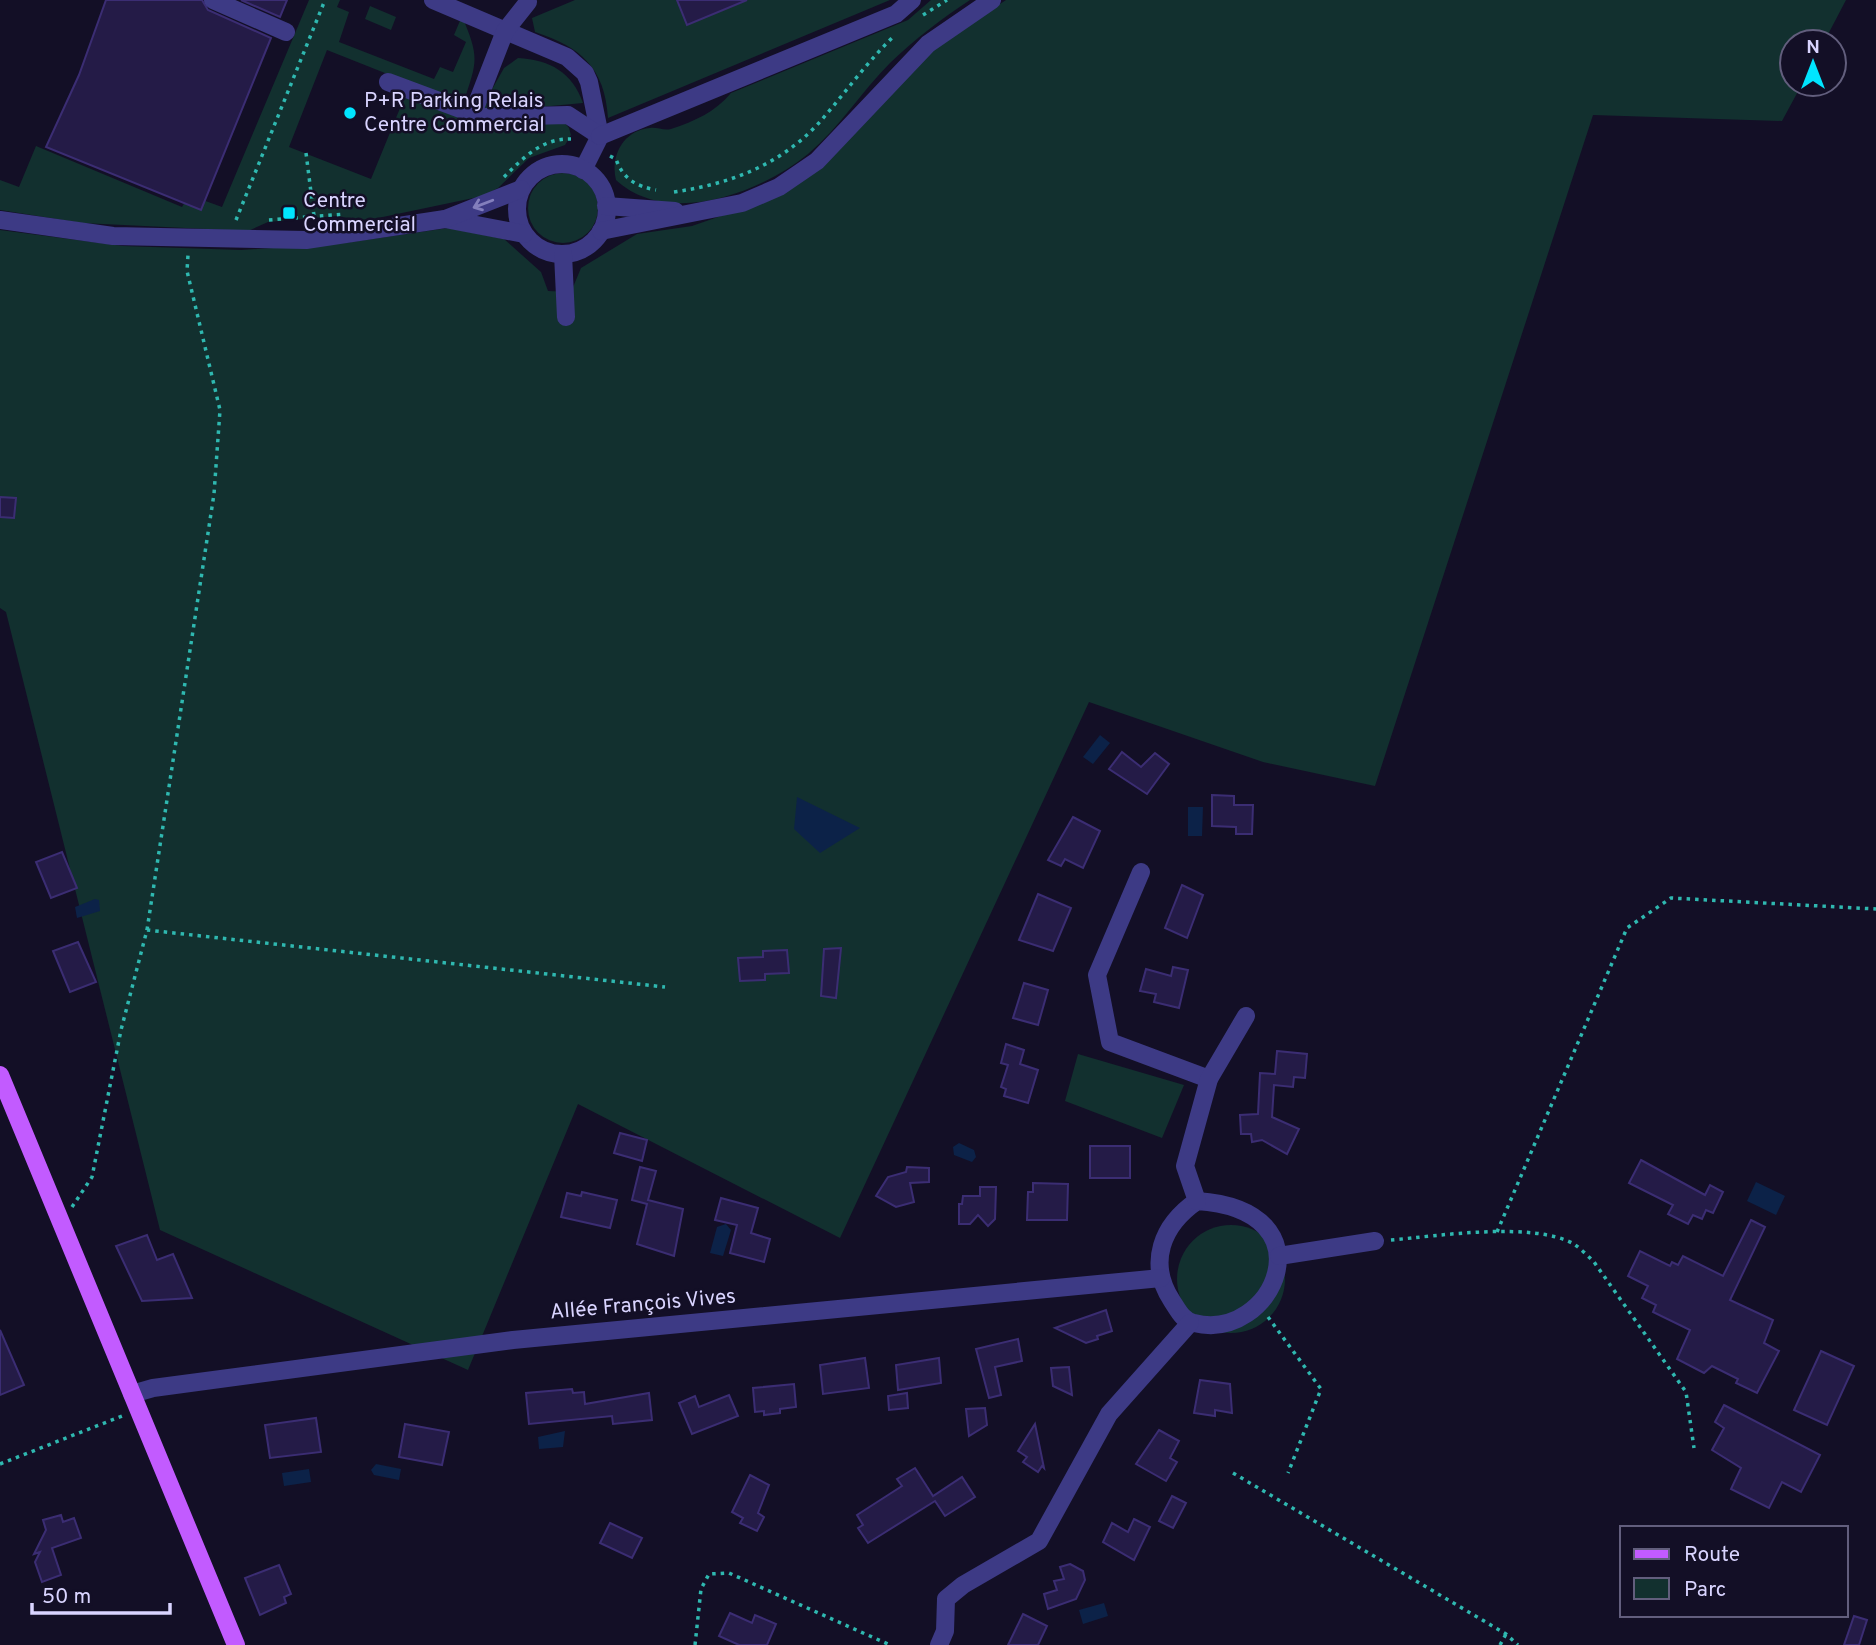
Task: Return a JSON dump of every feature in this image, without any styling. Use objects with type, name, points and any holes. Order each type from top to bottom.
[{"type":"main road","points":[[0,1075],[236,1645]]},
{"type":"street","points":[[213,0],[286,32]]},
{"type":"street","points":[[433,0],[568,57],[585,73],[597,142],[583,170]]},
{"type":"street","points":[[597,142],[897,14],[912,0]]},
{"type":"street","points":[[601,231],[699,214],[742,203],[779,187],[817,162],[928,44],[992,0]]},
{"type":"street","points":[[472,116],[506,32],[528,2]]},
{"type":"street","points":[[388,82],[472,116],[499,119],[568,115],[597,142]]},
{"type":"street","points":[[445,219],[524,234],[548,252],[563,254],[591,243],[601,231],[607,205],[599,185],[583,170],[570,165],[548,167],[530,177],[521,189],[517,204],[524,234]]},
{"type":"street","points":[[0,220],[113,236],[306,240],[445,219],[521,189]]},
{"type":"street","points":[[607,205],[699,214]]},
{"type":"street","points":[[563,254],[566,317]]},
{"type":"street","points":[[1140,872],[1097,975],[1110,1042],[1209,1079]]},
{"type":"street","points":[[1197,1200],[1185,1166],[1209,1079],[1246,1016]]},
{"type":"street","points":[[1197,1200],[1223,1202],[1244,1210],[1270,1233],[1279,1256],[1278,1274],[1270,1292],[1259,1303],[1227,1321],[1209,1326],[1190,1323],[1180,1314],[1161,1278],[1158,1254],[1165,1235],[1180,1213],[1197,1200]]},
{"type":"street","points":[[1279,1256],[1375,1241]]},
{"type":"street","name":"Allée François Vives","points":[[135,1402],[153,1388],[513,1340],[1161,1278]]},
{"type":"street","points":[[939,1645],[945,1631],[946,1598],[963,1585],[1039,1541],[1109,1414],[1190,1323]]},
{"type":"path","points":[[244,225],[234,225],[326,0]]},
{"type":"path","points":[[922,16],[947,0]]},
{"type":"path","points":[[495,186],[527,155],[551,141],[573,139],[597,142],[616,159],[622,175],[643,187],[669,193],[738,178],[774,161],[815,127],[892,37],[902,30]]},
{"type":"path","points":[[306,153],[314,216]]},
{"type":"path","points":[[261,222],[353,214]]},
{"type":"path","points":[[58,1219],[79,1201],[92,1177],[121,1030],[147,930],[214,494],[220,410],[187,271],[190,239]]},
{"type":"path","points":[[1497,1232],[1627,928],[1671,898],[1876,909]]},
{"type":"path","points":[[147,930],[665,987]]},
{"type":"path","points":[[1375,1241],[1497,1232],[1556,1237],[1575,1245],[1594,1262],[1686,1392],[1694,1448]]},
{"type":"path","points":[[1259,1303],[1321,1389],[1288,1474]]},
{"type":"path","points":[[0,1464],[135,1402]]},
{"type":"path","points":[[1233,1472],[1506,1634],[1518,1645]]},
{"type":"path","points":[[695,1645],[701,1589],[709,1574],[718,1571],[729,1573],[890,1645]]},
{"type":"path","points":[[1500,1645],[1506,1634]]},
{"type":"green space","points":[[309,0],[340,0],[337,7],[349,12],[339,42],[434,79],[440,67],[453,72],[466,42],[454,35],[462,16],[472,42],[474,69],[463,104],[327,50],[289,147],[371,179],[405,96],[564,122],[571,135],[565,145],[529,158],[498,188],[483,196],[378,218],[360,220],[337,216],[268,222],[248,231],[82,223],[0,210],[0,180],[19,187],[36,146],[182,207],[189,195],[222,207]]},
{"type":"green space","points":[[575,0],[677,0],[687,25],[748,0],[890,0],[608,118],[602,86],[588,62],[565,45],[535,32],[532,18]]},
{"type":"green space","points":[[931,0],[970,0],[899,54],[819,144],[788,168],[740,192],[714,200],[687,203],[661,202],[637,194],[616,180],[617,154],[632,134],[650,128],[671,129],[696,119],[718,106],[731,93],[908,20]]},
{"type":"green space","points":[[1006,0],[1846,0],[1831,28],[1778,28],[1778,98],[1794,98],[1782,121],[1593,115],[1375,786],[1263,762],[1089,702],[840,1238],[578,1104],[468,1370],[160,1230],[6,612],[0,608],[0,230],[123,246],[241,250],[345,243],[448,228],[504,239],[541,272],[548,291],[571,292],[581,268],[637,234],[692,226],[767,200],[934,48]]},
{"type":"green space","points":[[370,6],[396,17],[391,30],[365,19]]},
{"type":"green space","points":[[518,58],[550,65],[558,70],[573,83],[583,103],[498,111],[481,109],[504,68]]},
{"type":"green space","points":[[570,173],[583,179],[592,188],[596,194],[596,222],[588,233],[577,241],[556,243],[538,233],[530,222],[528,201],[538,183],[549,175]]},
{"type":"green space","points":[[1078,1054],[1184,1085],[1162,1138],[1065,1101]]},
{"type":"green space","points":[[1231,1225],[1252,1229],[1269,1241],[1281,1258],[1285,1279],[1281,1300],[1269,1317],[1252,1329],[1231,1333],[1210,1329],[1193,1317],[1181,1300],[1177,1279],[1181,1258],[1193,1241],[1210,1229]]},
{"type":"water","points":[[1100,735],[1110,743],[1093,764],[1083,757]]},
{"type":"water","points":[[797,797],[860,828],[820,853],[794,829]]},
{"type":"water","points":[[1188,807],[1203,807],[1202,836],[1188,836]]},
{"type":"water","points":[[99,900],[100,911],[77,918],[75,907]]},
{"type":"water","points":[[959,1143],[974,1150],[976,1157],[972,1162],[954,1155],[953,1147]]},
{"type":"water","points":[[1756,1182],[1785,1196],[1776,1215],[1747,1201]]},
{"type":"water","points":[[726,1224],[731,1230],[723,1256],[710,1253],[717,1227]]},
{"type":"water","points":[[565,1431],[563,1447],[539,1449],[538,1437]]},
{"type":"water","points":[[376,1464],[401,1469],[399,1480],[374,1475],[371,1470]]},
{"type":"water","points":[[309,1469],[311,1482],[284,1486],[282,1473]]},
{"type":"water","points":[[1104,1603],[1108,1616],[1083,1624],[1079,1610]]},
{"type":"building","points":[[106,0],[202,0],[208,10],[271,38],[201,210],[46,147],[79,75]]},
{"type":"building","points":[[241,0],[287,0],[280,17]]},
{"type":"building","points":[[677,0],[747,0],[687,25]]},
{"type":"building","points":[[0,497],[16,498],[14,518],[0,517]]},
{"type":"building","points":[[1122,752],[1141,767],[1155,753],[1169,764],[1147,794],[1109,769]]},
{"type":"building","points":[[1212,795],[1234,796],[1234,805],[1253,805],[1252,834],[1236,834],[1236,827],[1212,826]]},
{"type":"building","points":[[1073,817],[1100,831],[1083,868],[1065,859],[1061,866],[1048,860]]},
{"type":"building","points":[[62,852],[77,888],[51,898],[36,862]]},
{"type":"building","points":[[1182,885],[1203,895],[1187,938],[1165,928]]},
{"type":"building","points":[[1038,894],[1071,908],[1053,951],[1019,940]]},
{"type":"building","points":[[78,942],[96,982],[70,992],[53,951]]},
{"type":"building","points":[[841,948],[836,998],[821,996],[824,949]]},
{"type":"building","points":[[787,950],[789,973],[765,974],[765,980],[740,981],[738,958],[763,957],[763,951]]},
{"type":"building","points":[[1173,967],[1188,970],[1179,1008],[1154,1002],[1156,994],[1140,991],[1146,969],[1171,976]]},
{"type":"building","points":[[1024,983],[1048,990],[1038,1025],[1013,1018]]},
{"type":"building","points":[[1006,1044],[1024,1050],[1020,1064],[1038,1070],[1028,1103],[1004,1096],[1006,1089],[1001,1087],[1008,1065],[1001,1063]]},
{"type":"building","points":[[1277,1051],[1307,1054],[1305,1078],[1294,1077],[1293,1087],[1274,1085],[1272,1117],[1299,1129],[1287,1154],[1262,1140],[1252,1142],[1251,1134],[1241,1134],[1240,1115],[1258,1114],[1260,1073],[1275,1074]]},
{"type":"building","points":[[620,1133],[647,1140],[642,1161],[614,1153]]},
{"type":"building","points":[[1090,1146],[1130,1146],[1130,1178],[1090,1178]]},
{"type":"building","points":[[1641,1160],[1705,1195],[1710,1185],[1723,1192],[1713,1213],[1706,1210],[1702,1219],[1693,1215],[1688,1224],[1668,1214],[1673,1205],[1629,1183]]},
{"type":"building","points":[[640,1167],[656,1171],[648,1200],[683,1209],[674,1256],[637,1244],[647,1204],[632,1200]]},
{"type":"building","points":[[907,1167],[929,1168],[929,1182],[910,1183],[914,1202],[896,1207],[876,1196],[888,1177],[906,1172]]},
{"type":"building","points":[[1033,1183],[1068,1184],[1067,1220],[1027,1220],[1028,1192],[1033,1192]]},
{"type":"building","points":[[980,1187],[996,1187],[995,1219],[988,1226],[978,1215],[970,1224],[959,1224],[959,1204],[962,1204],[963,1196],[980,1196]]},
{"type":"building","points":[[582,1192],[617,1200],[610,1228],[561,1217],[567,1193],[581,1196]]},
{"type":"building","points":[[721,1198],[758,1208],[751,1233],[770,1239],[764,1262],[730,1253],[737,1225],[715,1220]]},
{"type":"building","points":[[1751,1220],[1765,1227],[1730,1300],[1773,1320],[1764,1343],[1779,1351],[1757,1393],[1736,1383],[1738,1379],[1712,1366],[1704,1373],[1677,1359],[1690,1330],[1653,1312],[1656,1305],[1642,1298],[1648,1286],[1628,1276],[1640,1251],[1670,1266],[1672,1262],[1678,1265],[1683,1256],[1723,1276]]},
{"type":"building","points":[[147,1235],[157,1260],[173,1254],[192,1298],[142,1301],[116,1246]]},
{"type":"building","points":[[1106,1310],[1112,1331],[1097,1336],[1098,1339],[1086,1343],[1055,1328]]},
{"type":"building","points":[[0,1330],[24,1385],[0,1395]]},
{"type":"building","points":[[1018,1339],[1022,1361],[995,1367],[1001,1395],[989,1398],[976,1349]]},
{"type":"building","points":[[1821,1351],[1854,1366],[1827,1425],[1794,1410]]},
{"type":"building","points":[[865,1358],[869,1388],[823,1394],[820,1365]]},
{"type":"building","points":[[939,1358],[941,1383],[898,1390],[896,1365]]},
{"type":"building","points":[[1069,1367],[1072,1395],[1053,1386],[1051,1368]]},
{"type":"building","points":[[1200,1380],[1230,1384],[1232,1413],[1215,1410],[1215,1416],[1194,1413]]},
{"type":"building","points":[[794,1384],[796,1407],[764,1415],[764,1411],[755,1412],[753,1388]]},
{"type":"building","points":[[572,1389],[573,1393],[584,1392],[585,1404],[649,1393],[652,1420],[613,1424],[612,1416],[529,1424],[526,1393]]},
{"type":"building","points":[[907,1393],[908,1408],[889,1410],[888,1396]]},
{"type":"building","points":[[729,1395],[738,1416],[692,1434],[679,1403],[695,1396],[699,1407]]},
{"type":"building","points":[[1724,1405],[1820,1455],[1801,1492],[1782,1482],[1769,1508],[1731,1489],[1741,1468],[1712,1450],[1724,1428],[1715,1422]]},
{"type":"building","points":[[985,1408],[987,1425],[969,1436],[966,1409]]},
{"type":"building","points":[[316,1418],[321,1452],[270,1458],[265,1425]]},
{"type":"building","points":[[405,1424],[449,1432],[442,1465],[399,1457]]},
{"type":"building","points":[[1035,1424],[1044,1468],[1042,1466],[1038,1472],[1023,1462],[1027,1457],[1018,1451]]},
{"type":"building","points":[[1159,1430],[1179,1441],[1170,1458],[1177,1462],[1166,1481],[1136,1464]]},
{"type":"building","points":[[915,1468],[933,1496],[962,1477],[975,1497],[945,1516],[935,1501],[868,1543],[858,1528],[863,1525],[857,1515],[902,1486],[897,1479]]},
{"type":"building","points":[[750,1475],[769,1485],[758,1513],[764,1517],[757,1531],[740,1523],[743,1518],[732,1512]]},
{"type":"building","points":[[1172,1496],[1186,1503],[1173,1528],[1159,1521]]},
{"type":"building","points":[[61,1515],[63,1522],[74,1518],[81,1538],[52,1548],[61,1575],[42,1582],[35,1562],[40,1552],[34,1554],[46,1530],[43,1520]]},
{"type":"building","points":[[1134,1519],[1150,1527],[1134,1560],[1103,1542],[1112,1523],[1128,1532]]},
{"type":"building","points":[[610,1523],[642,1538],[632,1558],[600,1543]]},
{"type":"building","points":[[1070,1564],[1083,1571],[1085,1580],[1076,1599],[1048,1609],[1044,1594],[1057,1590],[1054,1581],[1064,1579],[1060,1567]]},
{"type":"building","points":[[279,1565],[291,1594],[284,1597],[286,1603],[260,1615],[245,1578]]},
{"type":"building","points":[[730,1613],[752,1623],[755,1615],[776,1624],[767,1645],[739,1645],[719,1636]]},
{"type":"building","points":[[1023,1614],[1047,1626],[1038,1645],[1008,1645]]},
{"type":"building","points":[[1854,1616],[1867,1620],[1859,1645],[1844,1645]]},
{"type":"place","name":"P+R Parking Relais Centre Commercial","points":[[350,113]]},
{"type":"place","name":"Centre Commercial","points":[[289,213]]}]
